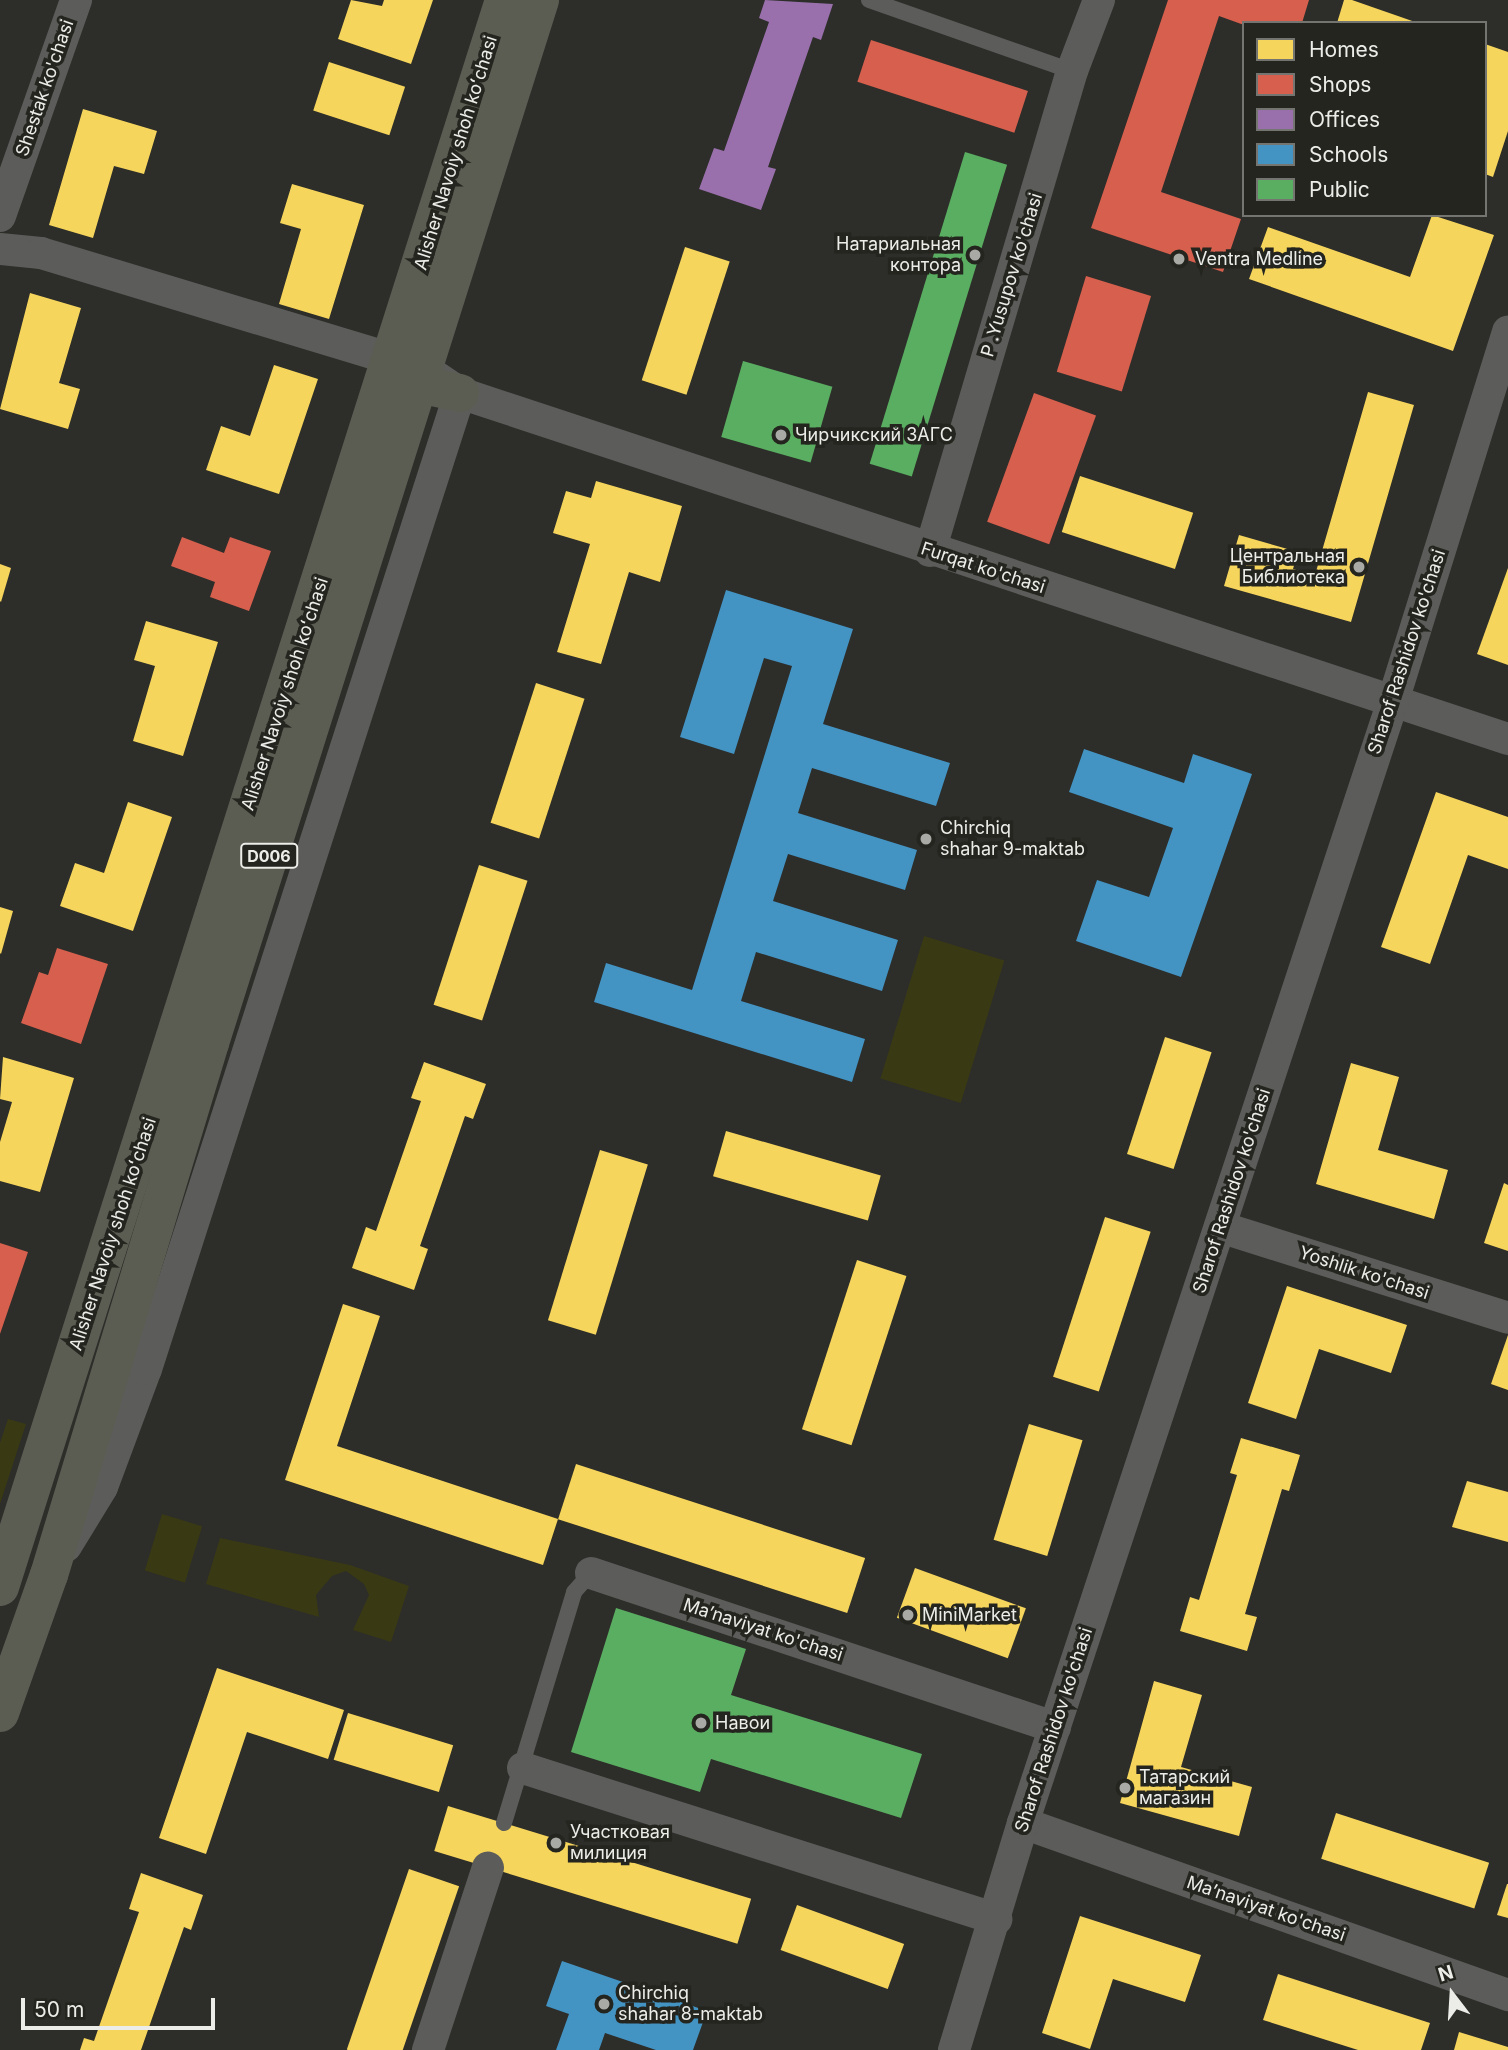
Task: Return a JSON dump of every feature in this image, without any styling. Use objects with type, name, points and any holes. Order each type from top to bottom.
[{"type":"main road","name":"Alisher Navoiy shoh koʻchasi","points":[[0,1713],[49,1575],[411,371],[504,0]]},
{"type":"main road","name":"Alisher Navoiy shoh koʻchasi","points":[[0,1587],[411,371],[540,0]]},
{"type":"main road","points":[[411,371],[460,393]]},
{"type":"street","name":"Shestak ko'chasi","points":[[0,216],[76,0]]},
{"type":"street","name":"P .Yusupov ko'chasi","points":[[930,551],[1072,71],[1099,0]]},
{"type":"street","points":[[0,249],[41,253],[411,371]]},
{"type":"street","name":"Sharof Rashidov ko'chasi","points":[[954,2050],[1023,1823],[1393,701],[1508,332]]},
{"type":"street","name":"Furqat ko'chasi","points":[[460,393],[930,551],[1508,739]]},
{"type":"street","name":"Alisher Navoiy shoh koʻchasi","points":[[49,1575],[102,1488],[146,1369],[460,393]]},
{"type":"street","name":"Yoshlik ko'chasi","points":[[1220,1227],[1508,1318]]},
{"type":"street","name":"Ma’naviyat ko'chasi","points":[[591,1573],[1055,1727]]},
{"type":"street","points":[[523,1768],[996,1919]]},
{"type":"street","name":"Ma’naviyat ko'chasi","points":[[1023,1823],[1508,1994]]},
{"type":"street","points":[[428,2050],[488,1868]]},
{"type":"lane","points":[[869,0],[1072,71]]},
{"type":"lane","points":[[503,1823],[523,1768],[574,1592],[591,1573]]},
{"type":"shaded area","points":[[924,936],[1004,961],[961,1103],[880,1078]]},
{"type":"shaded area","points":[[8,1419],[26,1424],[0,1504],[0,1443]]},
{"type":"shaded area","points":[[162,1514],[202,1526],[185,1583],[145,1570]]},
{"type":"shaded area","points":[[220,1538],[350,1565],[409,1586],[391,1642],[353,1630],[369,1595],[364,1584],[346,1571],[332,1576],[316,1595],[319,1617],[206,1584]]},
{"type":"building: Homes","points":[[351,0],[382,6],[384,0],[433,0],[411,64],[338,39]]},
{"type":"building: Homes","points":[[1344,0],[1352,0],[1412,21],[1338,21]]},
{"type":"building: Homes","points":[[1487,45],[1508,52],[1508,131],[1493,177],[1487,175]]},
{"type":"building: Homes","points":[[329,62],[405,87],[389,135],[313,111]]},
{"type":"building: Homes","points":[[83,109],[157,131],[144,174],[114,166],[93,238],[49,225]]},
{"type":"building: Homes","points":[[292,184],[364,205],[329,319],[279,304],[301,229],[280,223]]},
{"type":"building: Homes","points":[[1431,217],[1494,235],[1453,351],[1249,279],[1268,227],[1410,277]]},
{"type":"building: Homes","points":[[685,247],[730,262],[686,395],[642,380]]},
{"type":"building: Homes","points":[[30,293],[81,308],[59,383],[80,389],[68,429],[0,409]]},
{"type":"building: Homes","points":[[274,365],[318,379],[279,494],[206,470],[221,426],[250,436]]},
{"type":"building: Homes","points":[[1368,392],[1414,405],[1351,622],[1224,586],[1239,535],[1298,552],[1293,569],[1315,575]]},
{"type":"building: Homes","points":[[1080,476],[1193,513],[1175,569],[1062,532]]},
{"type":"building: Homes","points":[[596,481],[682,506],[660,582],[629,572],[601,664],[557,652],[590,544],[553,533],[566,491],[591,498]]},
{"type":"building: Homes","points":[[0,564],[11,568],[1,602],[0,601]]},
{"type":"building: Homes","points":[[1508,568],[1508,665],[1477,654]]},
{"type":"building: Homes","points":[[146,621],[218,642],[183,756],[133,741],[155,666],[134,660]]},
{"type":"building: Homes","points":[[536,683],[585,699],[539,839],[491,823]]},
{"type":"building: Homes","points":[[1436,792],[1508,817],[1508,869],[1468,855],[1430,964],[1381,947]]},
{"type":"building: Homes","points":[[128,802],[172,817],[133,931],[60,906],[75,863],[104,873]]},
{"type":"building: Homes","points":[[479,865],[528,881],[482,1021],[434,1005]]},
{"type":"building: Homes","points":[[0,907],[13,911],[1,954],[0,953]]},
{"type":"building: Homes","points":[[1165,1037],[1212,1052],[1174,1169],[1127,1154]]},
{"type":"building: Homes","points":[[3,1057],[74,1078],[40,1192],[0,1181],[0,1142],[12,1102],[0,1099]]},
{"type":"building: Homes","points":[[424,1062],[486,1084],[473,1119],[465,1116],[420,1246],[428,1249],[414,1290],[352,1268],[366,1227],[376,1231],[421,1101],[411,1098]]},
{"type":"building: Homes","points":[[1351,1063],[1399,1077],[1378,1150],[1448,1170],[1434,1219],[1316,1184]]},
{"type":"building: Homes","points":[[726,1131],[881,1175],[868,1221],[713,1176]]},
{"type":"building: Homes","points":[[600,1150],[648,1165],[596,1335],[548,1320]]},
{"type":"building: Homes","points":[[1504,1183],[1508,1185],[1508,1251],[1484,1243]]},
{"type":"building: Homes","points":[[1105,1217],[1151,1232],[1099,1392],[1053,1377]]},
{"type":"building: Homes","points":[[857,1260],[906,1276],[851,1445],[802,1429]]},
{"type":"building: Homes","points":[[1287,1286],[1407,1325],[1391,1373],[1319,1349],[1296,1419],[1248,1403]]},
{"type":"building: Homes","points":[[343,1304],[380,1316],[337,1446],[558,1519],[543,1565],[285,1480]]},
{"type":"building: Homes","points":[[1508,1335],[1508,1390],[1491,1384]]},
{"type":"building: Homes","points":[[1029,1424],[1083,1440],[1047,1556],[994,1540]]},
{"type":"building: Homes","points":[[1241,1438],[1300,1455],[1289,1491],[1282,1489],[1245,1614],[1257,1617],[1247,1651],[1180,1631],[1190,1597],[1199,1600],[1237,1475],[1230,1473]]},
{"type":"building: Homes","points":[[576,1464],[865,1558],[847,1613],[558,1519]]},
{"type":"building: Homes","points":[[1467,1481],[1508,1492],[1508,1542],[1452,1527]]},
{"type":"building: Homes","points":[[915,1568],[1026,1608],[1008,1658],[897,1618]]},
{"type":"building: Homes","points":[[217,1668],[344,1710],[328,1759],[247,1732],[206,1854],[159,1838]]},
{"type":"building: Homes","points":[[1154,1681],[1202,1695],[1181,1767],[1252,1787],[1239,1836],[1120,1803]]},
{"type":"building: Homes","points":[[348,1713],[453,1745],[439,1792],[334,1760]]},
{"type":"building: Homes","points":[[448,1806],[751,1899],[737,1944],[434,1851]]},
{"type":"building: Homes","points":[[1336,1813],[1489,1863],[1474,1908],[1321,1859]]},
{"type":"building: Homes","points":[[409,1869],[459,1886],[403,2050],[347,2050]]},
{"type":"building: Homes","points":[[141,1873],[203,1895],[191,1930],[184,1927],[141,2050],[80,2050],[84,2038],[94,2041],[139,1912],[129,1909]]},
{"type":"building: Homes","points":[[1508,1884],[1508,1918],[1497,1915]]},
{"type":"building: Homes","points":[[797,1905],[904,1944],[888,1989],[781,1950]]},
{"type":"building: Homes","points":[[1080,1916],[1201,1955],[1185,2002],[1113,1979],[1090,2049],[1042,2033]]},
{"type":"building: Homes","points":[[1278,1974],[1430,2023],[1421,2050],[1358,2050],[1263,2020]]},
{"type":"building: Homes","points":[[1459,2032],[1508,2047],[1508,2050],[1454,2050]]},
{"type":"building: Shops","points":[[1168,0],[1309,0],[1303,21],[1242,21],[1242,24],[1219,16],[1161,192],[1241,219],[1223,272],[1091,228]]},
{"type":"building: Shops","points":[[871,40],[1028,91],[1014,133],[857,82]]},
{"type":"building: Shops","points":[[1086,276],[1151,296],[1122,392],[1057,372]]},
{"type":"building: Shops","points":[[1034,393],[1096,416],[1049,544],[987,522]]},
{"type":"building: Shops","points":[[182,537],[224,553],[230,537],[271,551],[249,611],[210,597],[215,582],[171,566]]},
{"type":"building: Shops","points":[[57,948],[108,964],[81,1044],[21,1023],[39,972],[48,975]]},
{"type":"building: Shops","points":[[0,1243],[28,1252],[0,1334]]},
{"type":"building: Offices","points":[[765,0],[833,4],[821,40],[813,37],[768,167],[776,169],[761,210],[699,189],[714,148],[724,151],[769,22],[759,18]]},
{"type":"building: Schools","points":[[726,590],[853,629],[823,724],[950,763],[936,806],[812,768],[798,813],[917,850],[905,890],[788,854],[773,901],[898,940],[882,991],[756,952],[741,1001],[865,1039],[852,1082],[594,1002],[606,963],[692,990],[792,666],[764,658],[734,754],[680,737]]},
{"type":"building: Schools","points":[[1084,749],[1184,783],[1193,754],[1252,774],[1181,977],[1076,941],[1097,880],[1149,897],[1173,828],[1069,792]]},
{"type":"building: Schools","points":[[562,1961],[707,2011],[693,2050],[656,2050],[605,2033],[599,2050],[556,2050],[569,2014],[546,2006]]},
{"type":"building: Public","points":[[965,152],[1007,165],[912,477],[870,464]]},
{"type":"building: Public","points":[[743,361],[832,387],[811,463],[721,437]]},
{"type":"building: Public","name":"Навои","points":[[616,1608],[746,1649],[731,1695],[922,1754],[901,1818],[711,1759],[700,1792],[571,1752]]},
{"type":"place","name":"Натариальная контора","points":[[975,255]]},
{"type":"place","name":"Ventra Medline","points":[[1179,259]]},
{"type":"place","name":"Чирчикский ЗАГС","points":[[781,435]]},
{"type":"place","name":"Центральная Библиотека","points":[[1359,567]]},
{"type":"place","name":"Chirchiq shahar 9-maktab","points":[[926,839]]},
{"type":"place","name":"MiniMarket","points":[[908,1615]]},
{"type":"place","name":"Навои","points":[[701,1723]]},
{"type":"place","name":"Татарский магазин","points":[[1125,1788]]},
{"type":"place","name":"Участковая милиция","points":[[556,1843]]},
{"type":"place","name":"Chirchiq shahar 8-maktab","points":[[604,2004]]}]
